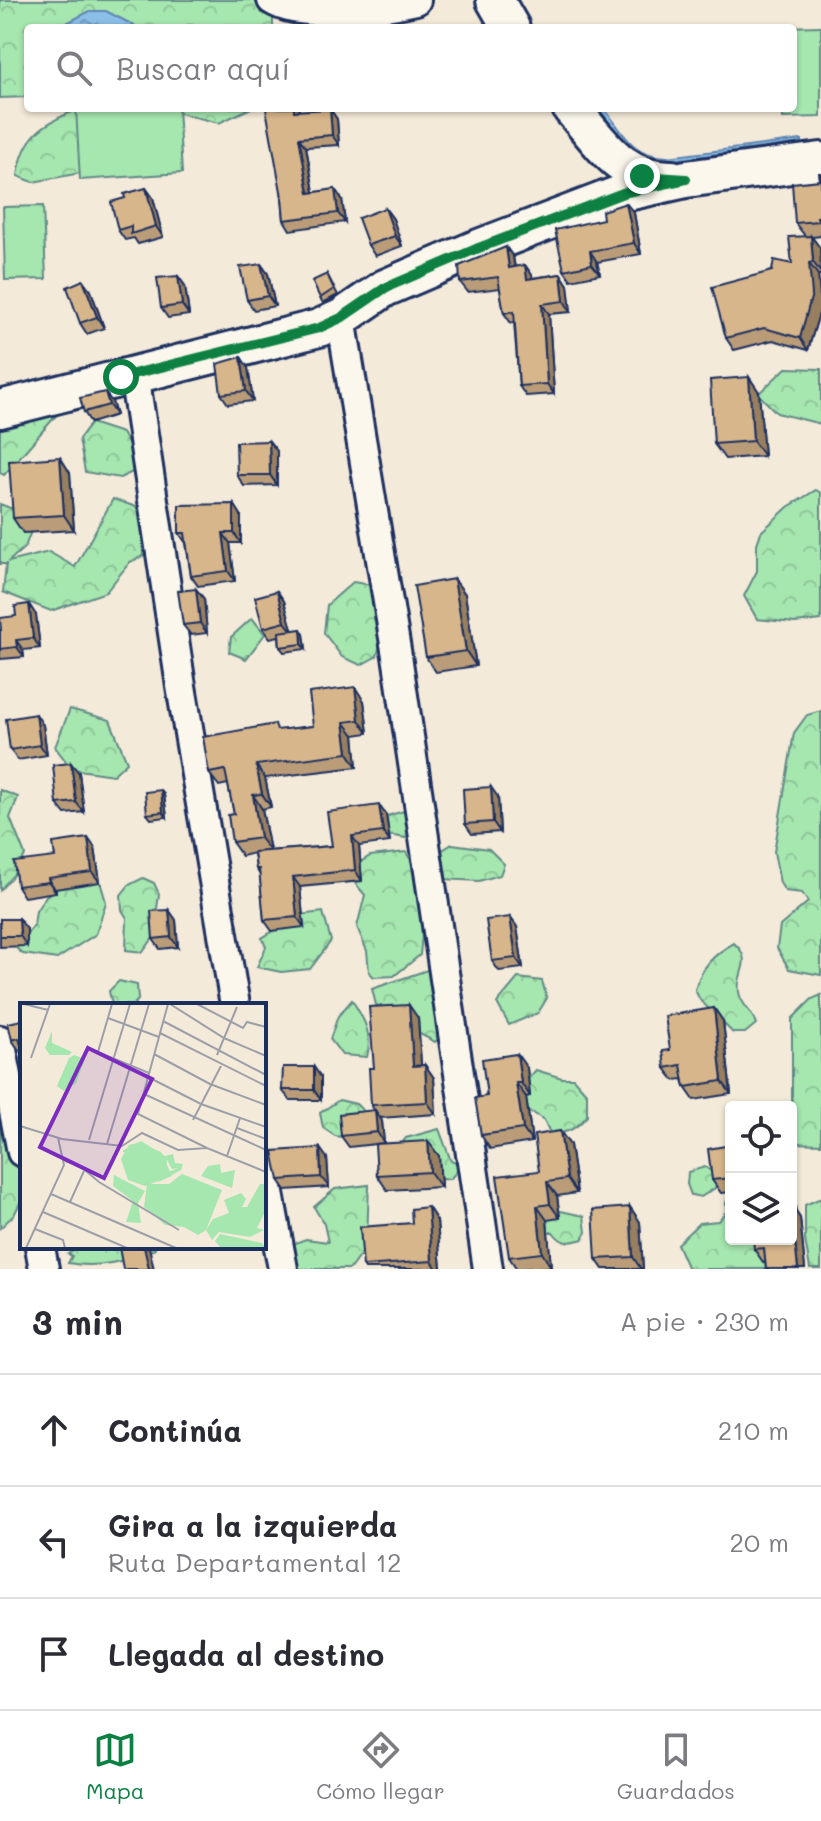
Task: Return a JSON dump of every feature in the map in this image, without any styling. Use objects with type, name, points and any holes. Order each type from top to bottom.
[{"type":"main road","points":[[495,0],[509,24]]},
{"type":"main road","points":[[574,112],[618,162],[629,170],[642,176],[686,179]]},
{"type":"main road","points":[[0,409],[319,328],[341,318],[385,288],[476,249],[623,193],[686,179],[821,161]]},
{"type":"street","points":[[272,0],[304,9],[334,10],[416,0]]},
{"type":"street","points":[[341,318],[398,662],[488,1269]]},
{"type":"street","points":[[134,374],[181,686],[235,1003]]},
{"type":"street","points":[[0,1040],[4,1075],[20,1143]]},
{"type":"street","points":[[266,1177],[283,1269]]},
{"type":"street","points":[[40,1249],[44,1269]]},
{"type":"green space","points":[[0,0],[255,0],[262,2],[273,14],[273,24],[24,24],[24,97],[0,98]]},
{"type":"green space","points":[[821,26],[821,117],[783,118],[782,112],[797,112],[797,27]]},
{"type":"green space","points":[[76,112],[178,112],[182,173],[80,180]]},
{"type":"green space","points":[[77,112],[81,173],[33,182],[18,176],[30,141],[54,120]]},
{"type":"green space","points":[[175,112],[242,112],[219,123]]},
{"type":"green space","points":[[43,206],[46,279],[5,280],[3,207]]},
{"type":"green space","points":[[786,368],[821,369],[821,424],[777,413],[758,394]]},
{"type":"green space","points":[[68,402],[4,475],[0,473],[0,411]]},
{"type":"green space","points":[[91,423],[122,433],[141,468],[120,478],[85,472],[79,439]]},
{"type":"green space","points":[[816,490],[821,493],[821,620],[795,623],[757,619],[744,596],[757,571],[757,544],[761,532],[788,507]]},
{"type":"green space","points":[[113,499],[142,509],[143,556],[130,562],[106,592],[51,611],[3,592],[6,564],[0,564],[0,504],[36,518],[25,547],[8,562],[49,552],[75,567]]},
{"type":"green space","points":[[353,582],[383,587],[386,623],[377,656],[361,665],[342,657],[324,633],[327,605]]},
{"type":"green space","points":[[252,618],[265,634],[246,659],[229,652],[231,637]]},
{"type":"green space","points":[[70,709],[110,720],[127,762],[113,775],[72,769],[55,747]]},
{"type":"green space","points":[[821,711],[821,975],[789,969],[777,948],[780,926],[808,902],[802,893],[785,891],[780,883],[774,852],[794,733],[807,715]]},
{"type":"green space","points":[[0,790],[18,797],[10,818],[25,855],[0,890]]},
{"type":"green space","points":[[411,809],[412,839],[381,834],[383,817]]},
{"type":"green space","points":[[452,844],[489,849],[504,864],[500,875],[479,881],[444,879],[438,853]]},
{"type":"green space","points":[[406,852],[420,888],[420,955],[394,976],[374,977],[369,972],[367,951],[357,927],[365,895],[349,876],[351,868],[370,856]]},
{"type":"green space","points":[[99,878],[106,902],[96,934],[57,959],[23,954],[16,948],[34,925],[36,911],[46,896],[61,886]]},
{"type":"green space","points":[[143,878],[154,883],[159,894],[153,938],[143,952],[126,950],[127,918],[122,910],[121,895],[129,885]]},
{"type":"green space","points":[[323,912],[331,941],[310,969],[281,972],[257,967],[266,947],[262,938],[299,915]]},
{"type":"green space","points":[[734,943],[744,962],[739,981],[740,996],[756,1024],[745,1033],[733,1033],[700,1000],[695,990],[709,962]]},
{"type":"green space","points":[[433,968],[457,1021],[435,1042],[418,1033],[407,1014],[376,1005],[372,989]]},
{"type":"green space","points":[[518,978],[542,981],[547,998],[538,1013],[509,1025],[497,1003]]},
{"type":"green space","points":[[119,981],[137,985],[138,1000],[135,1003],[112,1003],[109,991]]},
{"type":"green space","points":[[821,995],[821,1144],[797,1143],[797,1101],[792,1101],[792,1019],[812,999]]},
{"type":"green space","points":[[352,1000],[366,1027],[369,1041],[367,1057],[342,1055],[330,1039],[338,1016]]},
{"type":"green space","points":[[0,1058],[20,1082],[20,1203],[14,1215],[0,1228]]},
{"type":"green space","points":[[536,1070],[573,1078],[587,1094],[587,1116],[575,1127],[561,1133],[550,1133],[544,1120],[533,1113],[482,1107],[479,1102],[489,1090],[521,1087]]},
{"type":"green space","points":[[339,1100],[356,1104],[371,1118],[349,1138],[335,1136],[323,1128],[320,1113]]},
{"type":"green space","points":[[439,1129],[451,1161],[462,1166],[450,1179],[424,1180],[392,1156],[406,1138]]},
{"type":"green space","points":[[705,1167],[719,1176],[715,1188],[701,1197],[691,1195],[687,1184],[688,1172]]},
{"type":"green space","points":[[369,1185],[367,1240],[350,1269],[292,1269],[281,1248],[306,1239],[328,1242],[324,1224],[314,1207],[335,1189]]},
{"type":"green space","points":[[821,1198],[821,1269],[810,1269],[805,1240],[805,1205]]},
{"type":"green space","points":[[547,1208],[584,1216],[586,1232],[583,1239],[566,1242],[553,1232],[540,1232]]},
{"type":"green space","points":[[725,1213],[725,1245],[768,1245],[766,1269],[688,1269],[677,1244],[699,1223],[718,1221]]},
{"type":"green space","points":[[77,1249],[155,1249],[112,1263],[91,1265],[68,1263],[72,1256],[68,1254]]},
{"type":"water","points":[[90,11],[106,11],[131,24],[65,24]]},
{"type":"water","points":[[601,112],[607,112],[637,148],[667,157],[802,140],[802,143],[666,161],[643,156],[619,136]]},
{"type":"building","points":[[267,112],[330,112],[332,135],[299,138],[309,193],[335,189],[338,213],[284,220]]},
{"type":"building","points":[[821,173],[821,216],[817,217],[818,221],[795,223],[792,183],[820,180]]},
{"type":"building","points":[[146,188],[156,226],[131,234],[131,226],[118,230],[111,202],[125,198],[124,194]]},
{"type":"building","points":[[626,203],[634,243],[590,251],[592,264],[564,270],[555,230],[603,219],[602,211]]},
{"type":"building","points":[[385,208],[395,236],[368,245],[358,218]]},
{"type":"building","points":[[811,236],[813,262],[809,263],[812,294],[800,338],[764,328],[726,338],[712,287],[772,271],[774,260],[792,264],[789,237]]},
{"type":"building","points":[[506,247],[509,268],[525,265],[527,279],[561,274],[564,301],[542,304],[547,384],[519,386],[514,311],[504,313],[498,277],[460,282],[459,266]]},
{"type":"building","points":[[261,264],[268,296],[247,300],[240,267]]},
{"type":"building","points":[[327,274],[334,289],[320,298],[312,281]]},
{"type":"building","points":[[178,276],[182,305],[161,308],[157,278]]},
{"type":"building","points":[[83,280],[97,317],[80,323],[67,287]]},
{"type":"building","points":[[241,357],[246,391],[221,394],[217,364]]},
{"type":"building","points":[[749,377],[753,441],[714,444],[710,380]]},
{"type":"building","points":[[105,392],[109,405],[84,412],[80,398]]},
{"type":"building","points":[[269,441],[270,475],[237,475],[236,442]]},
{"type":"building","points":[[60,457],[64,515],[13,518],[9,461]]},
{"type":"building","points":[[234,504],[234,533],[223,533],[228,571],[191,576],[185,533],[179,533],[179,505]]},
{"type":"building","points":[[454,579],[466,651],[426,657],[414,586]]},
{"type":"building","points":[[196,589],[200,623],[183,625],[178,591]]},
{"type":"building","points":[[277,591],[285,622],[263,628],[255,597]]},
{"type":"building","points":[[29,604],[33,638],[16,640],[17,647],[0,649],[0,618],[16,616],[15,606]]},
{"type":"building","points":[[301,629],[302,644],[280,647],[279,632]]},
{"type":"building","points":[[355,687],[359,720],[344,722],[348,753],[256,765],[262,794],[253,795],[260,838],[232,842],[228,815],[234,814],[225,770],[209,773],[203,737],[275,724],[277,730],[313,726],[309,693]]},
{"type":"building","points":[[36,714],[40,745],[10,750],[6,719]]},
{"type":"building","points":[[71,763],[76,802],[57,804],[53,765]]},
{"type":"building","points":[[491,787],[493,822],[465,824],[463,789]]},
{"type":"building","points":[[161,790],[163,812],[147,814],[145,792]]},
{"type":"building","points":[[379,805],[383,832],[352,836],[355,870],[293,877],[297,917],[264,920],[259,869],[256,869],[254,852],[332,846],[327,812]]},
{"type":"building","points":[[88,838],[92,872],[17,886],[14,862],[55,857],[53,843]]},
{"type":"building","points":[[169,910],[171,937],[153,939],[151,911]]},
{"type":"building","points":[[510,917],[516,958],[492,961],[486,920]]},
{"type":"building","points":[[0,919],[19,919],[20,936],[0,936]]},
{"type":"building","points":[[409,1005],[413,1066],[425,1065],[427,1102],[371,1105],[369,1068],[374,1068],[369,1007]]},
{"type":"building","points":[[714,1008],[722,1081],[685,1087],[681,1065],[665,1068],[663,1051],[670,1050],[665,1016]]},
{"type":"building","points":[[20,1020],[20,1042],[19,1038],[12,1040],[8,1023]]},
{"type":"building","points":[[517,1054],[521,1083],[516,1083],[523,1129],[481,1135],[475,1098],[487,1096],[482,1059]]},
{"type":"building","points":[[283,1067],[314,1067],[314,1090],[282,1090]]},
{"type":"building","points":[[375,1110],[377,1132],[341,1136],[339,1114]]},
{"type":"building","points":[[560,1131],[567,1179],[547,1182],[550,1204],[537,1206],[542,1253],[509,1257],[497,1176],[539,1171],[534,1135]]},
{"type":"building","points":[[428,1141],[430,1172],[377,1175],[375,1144]]},
{"type":"building","points":[[725,1146],[725,1179],[712,1180],[708,1149]]},
{"type":"building","points":[[320,1148],[321,1177],[279,1180],[273,1151]]},
{"type":"building","points":[[428,1207],[432,1261],[363,1266],[360,1227],[412,1223],[411,1209]]},
{"type":"building","points":[[630,1207],[633,1257],[596,1259],[593,1210]]},
{"type":"building","points":[[754,1245],[795,1245],[798,1269],[766,1269],[764,1248],[754,1249]]},
{"type":"building","points":[[119,1249],[144,1249],[149,1269],[123,1269]]},
{"type":"route","points":[[121,377],[319,328],[341,318],[385,288],[476,249],[623,193],[686,179],[642,176]]}]
